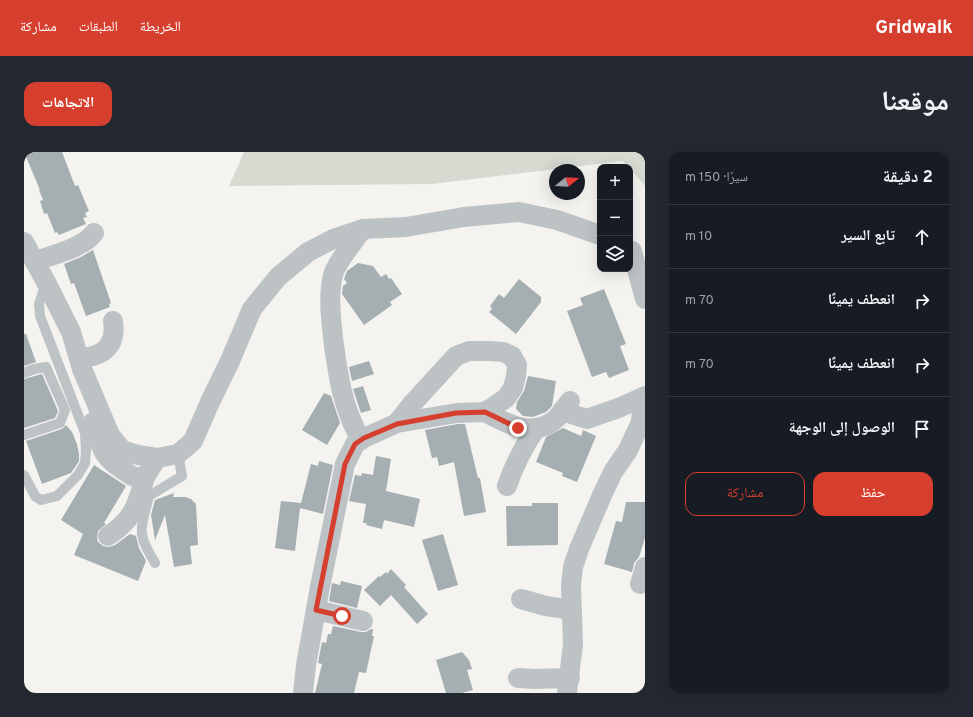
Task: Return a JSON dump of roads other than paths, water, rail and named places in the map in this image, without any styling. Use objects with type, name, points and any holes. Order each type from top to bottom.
[{"type":"street","points":[[24,242],[71,332],[79,358],[110,436],[122,450],[138,455],[157,458],[178,454],[193,441],[252,309],[278,277],[308,252],[333,239],[363,228],[406,227],[464,217],[519,212],[557,220],[597,234]]},
{"type":"street","points":[[361,440],[351,424],[343,400],[331,319],[330,295],[333,273],[363,228]]},
{"type":"street","points":[[35,261],[72,248],[90,239],[94,233]]},
{"type":"street","points":[[636,253],[645,299]]},
{"type":"street","points":[[79,358],[95,356],[101,354],[107,349],[115,330],[113,321]]},
{"type":"street","points":[[71,332],[64,343],[79,380],[101,446],[108,459],[114,465],[135,478],[145,477]]},
{"type":"street","points":[[397,424],[412,404],[456,356],[469,351],[488,350],[503,352],[512,356],[517,365],[513,388],[506,398],[485,412]]},
{"type":"street","points":[[303,693],[306,665],[316,610],[345,464],[355,444],[397,424],[456,413],[485,412],[518,428],[530,429],[553,422],[566,406],[587,419],[621,408],[644,397]]},
{"type":"street","points":[[518,678],[534,679],[568,685],[572,644],[571,585],[573,567],[579,549],[610,479],[628,450],[641,422],[644,397]]},
{"type":"street","points":[[507,486],[526,444],[536,428]]},
{"type":"street","points":[[108,536],[122,526],[132,516],[145,477],[157,458]]},
{"type":"street","points":[[521,599],[546,606],[572,610]]},
{"type":"street","points":[[316,610],[363,621]]},
{"type":"lane","points":[[24,475],[35,496],[41,500],[57,496],[78,475],[85,463],[86,457],[85,433],[40,316],[39,304],[46,282]]},
{"type":"lane","points":[[24,373],[34,369],[46,367],[65,410],[60,423],[24,436]]},
{"type":"lane","points":[[156,563],[147,548],[141,533],[144,514],[149,496],[182,476],[178,454]]}]
